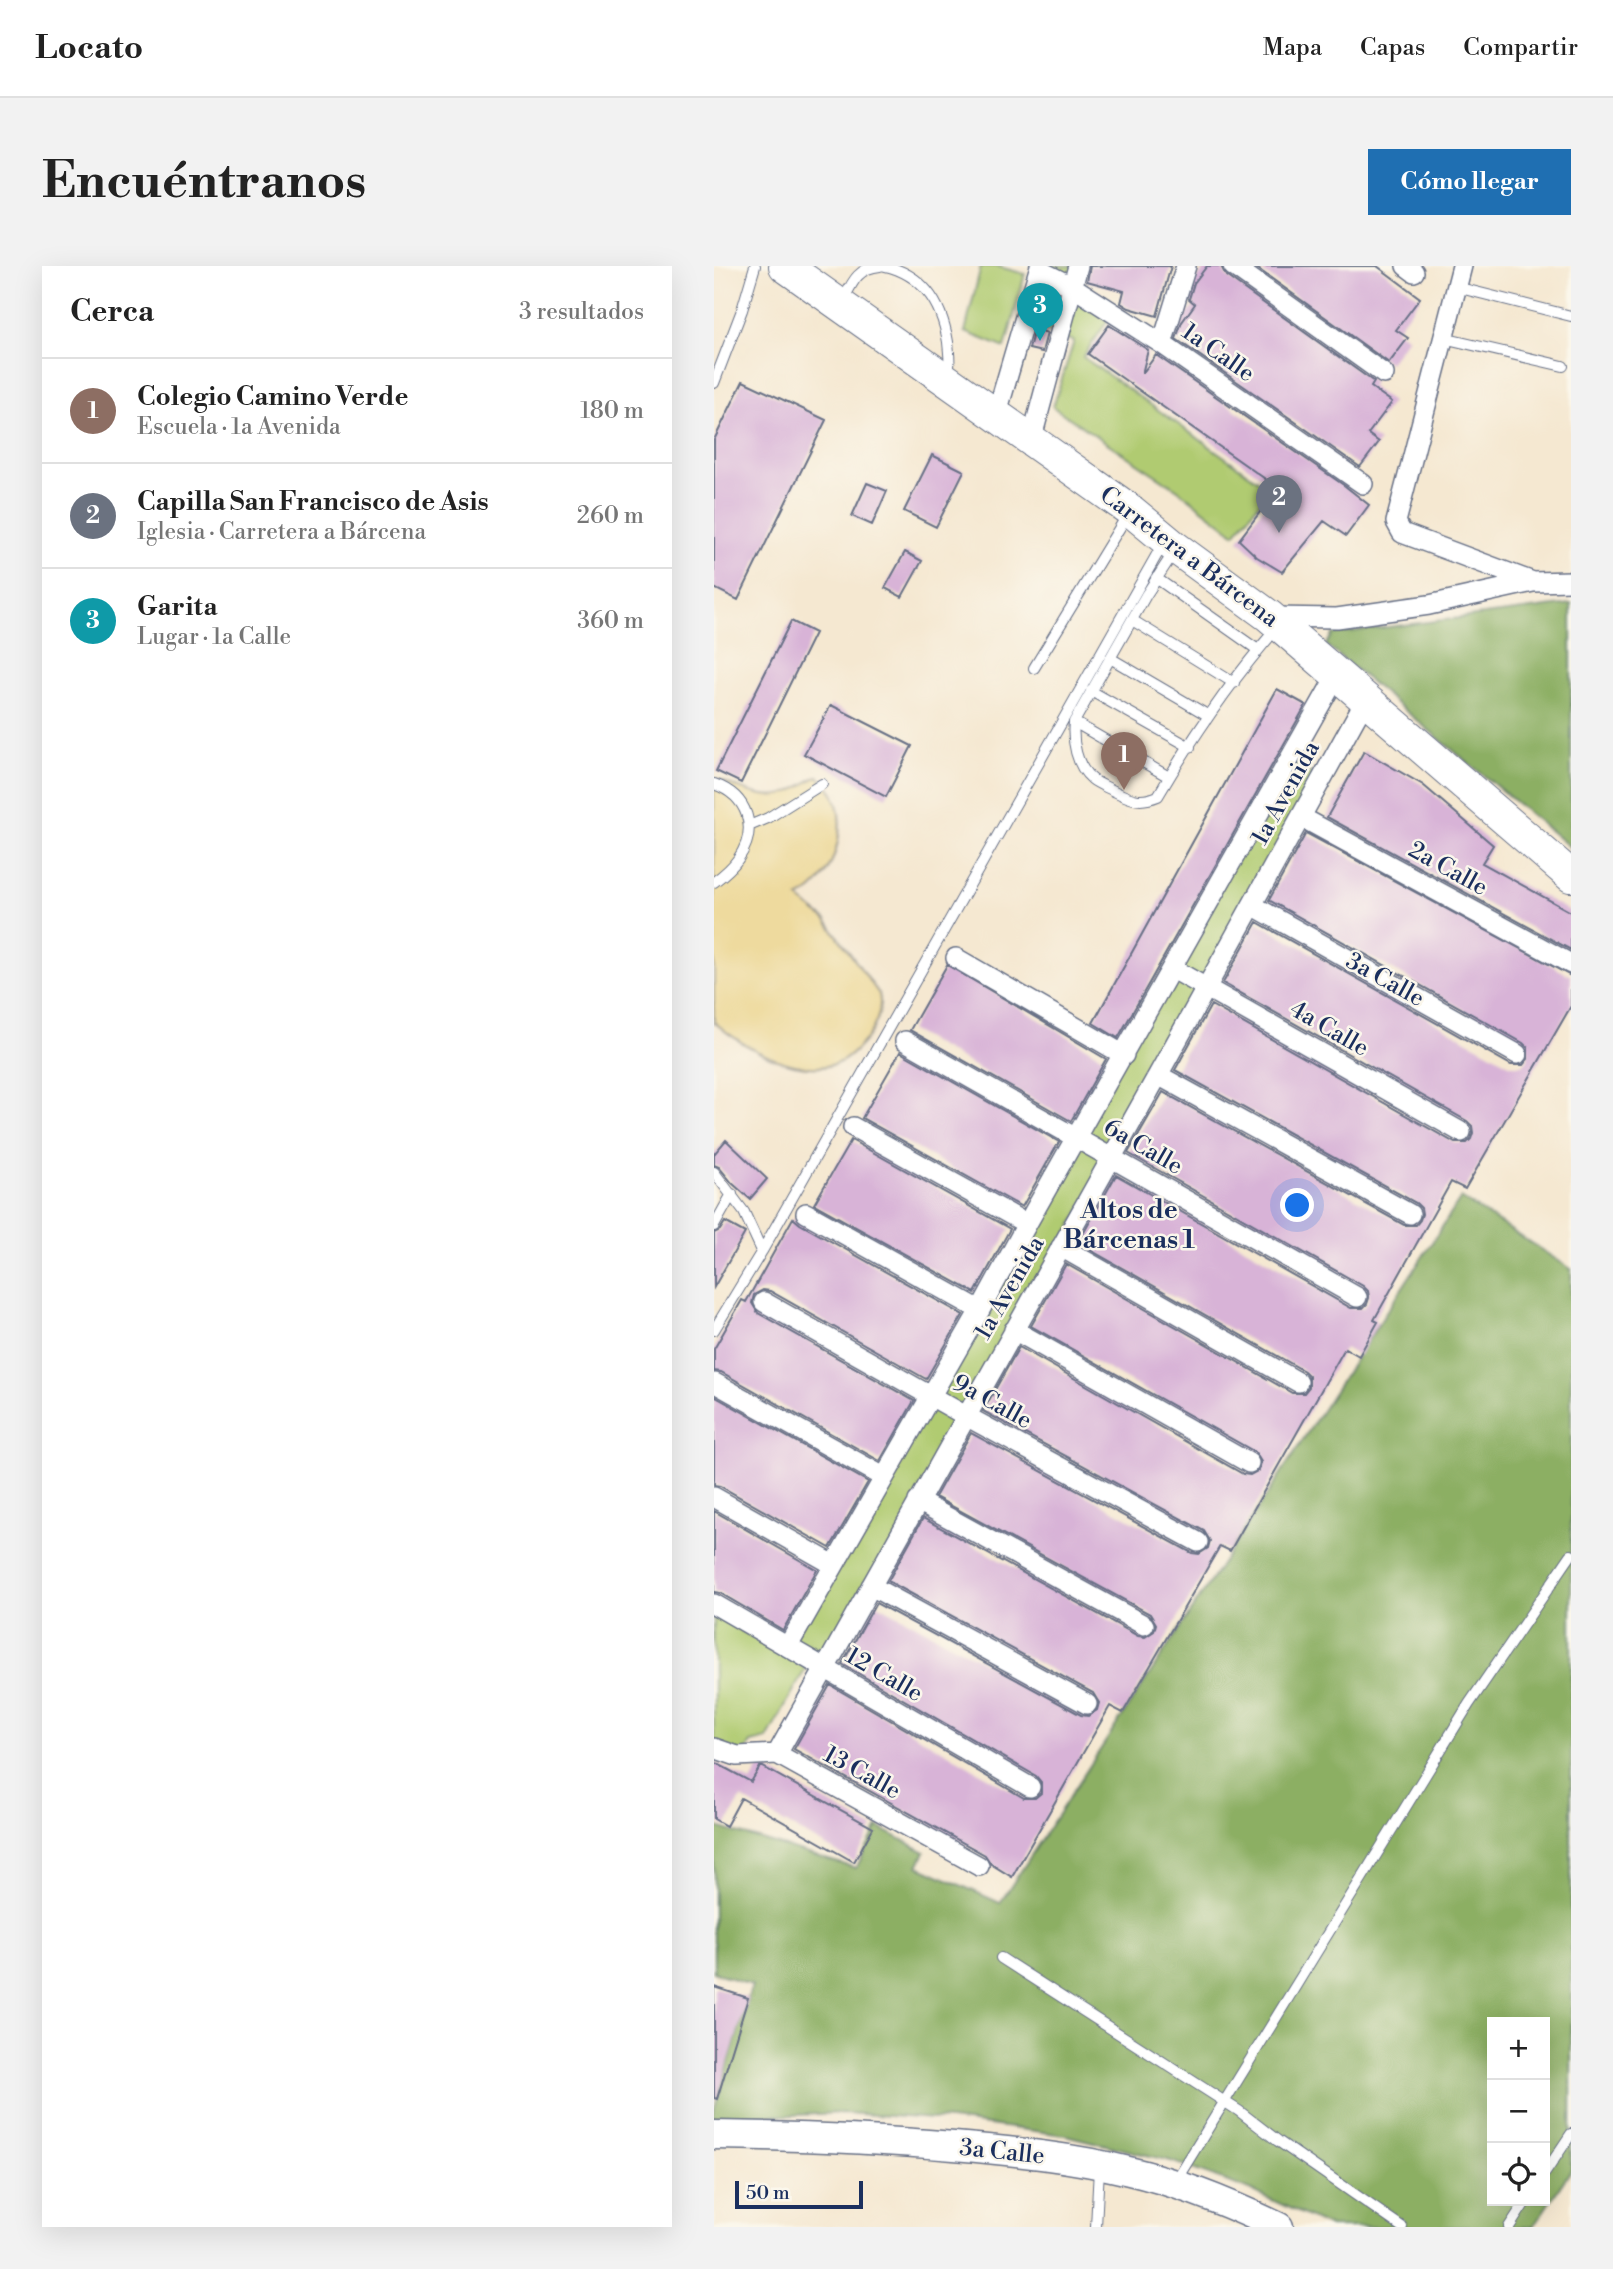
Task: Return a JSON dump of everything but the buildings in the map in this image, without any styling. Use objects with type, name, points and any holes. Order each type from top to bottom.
[{"type":"main road","name":"Carretera a Bárcena","points":[[785,266],[1130,510],[1274,621],[1571,876]]},
{"type":"main road","name":"3a Calle","points":[[714,2135],[881,2140],[988,2149],[1100,2164],[1212,2197],[1270,2225]]},
{"type":"street","points":[[1031,441],[1078,266]]},
{"type":"street","points":[[1162,344],[1186,266]]},
{"type":"street","points":[[1233,266],[1384,374]]},
{"type":"street","points":[[1462,266],[1396,522],[1402,533],[1532,582]]},
{"type":"street","points":[[996,416],[1039,268]]},
{"type":"street","name":"1a Calle","points":[[1039,268],[1162,344],[1363,484]]},
{"type":"street","points":[[1274,621],[1356,616],[1429,605],[1532,582],[1571,581]]},
{"type":"street","name":"1a Avenida","points":[[788,1646],[1337,675]]},
{"type":"street","name":"1a Avenida","points":[[776,1754],[1366,699]]},
{"type":"street","name":"2a Calle","points":[[1301,817],[1571,964]]},
{"type":"street","name":"3a Calle","points":[[1252,905],[1517,1054]]},
{"type":"street","points":[[956,958],[1124,1055]]},
{"type":"street","name":"4a Calle","points":[[1173,969],[1461,1132]]},
{"type":"street","name":"6a Calle","points":[[905,1041],[1357,1297]]},
{"type":"street","points":[[1158,1074],[1410,1214]]},
{"type":"street","points":[[853,1127],[1027,1224]]},
{"type":"street","points":[[806,1213],[980,1310]]},
{"type":"street","points":[[1061,1247],[1298,1382]]},
{"type":"street","name":"9a Calle","points":[[764,1302],[1198,1542]]},
{"type":"street","points":[[1014,1330],[1249,1463]]},
{"type":"street","points":[[715,1383],[884,1477]]},
{"type":"street","points":[[714,1497],[834,1565]]},
{"type":"street","points":[[918,1501],[1144,1625]]},
{"type":"street","points":[[871,1586],[1087,1704]]},
{"type":"street","name":"12 Calle","points":[[714,1604],[1030,1787]]},
{"type":"street","points":[[714,1748],[737,1756],[776,1754]]},
{"type":"street","name":"13 Calle","points":[[776,1754],[979,1866]]},
{"type":"lane","points":[[714,383],[742,310],[755,266]]},
{"type":"lane","points":[[841,306],[860,272],[871,267],[896,269],[912,278],[932,296],[943,318],[950,359],[945,380]]},
{"type":"lane","points":[[1456,286],[1571,316]]},
{"type":"lane","points":[[1443,338],[1563,366]]},
{"type":"lane","points":[[1034,668],[1130,510]]},
{"type":"lane","points":[[1171,544],[1156,578],[1074,722],[1073,737],[1079,760],[1091,778],[1133,800],[1147,801],[1158,796],[1209,716],[1258,650],[1274,621]]},
{"type":"lane","points":[[714,1330],[1171,544]]},
{"type":"lane","points":[[1156,578],[1258,650]]},
{"type":"lane","points":[[1132,620],[1234,683]]},
{"type":"lane","points":[[1110,658],[1209,716]]},
{"type":"lane","points":[[1091,691],[1190,747]]},
{"type":"lane","points":[[1074,722],[1169,777]]},
{"type":"lane","points":[[714,784],[734,795],[746,807],[749,826],[739,858],[714,882]]},
{"type":"lane","points":[[749,826],[768,818],[822,784]]},
{"type":"lane","points":[[714,1172],[744,1212],[762,1251]]},
{"type":"lane","points":[[714,1226],[732,1194]]},
{"type":"lane","points":[[1174,2184],[1469,1704],[1571,1555]]},
{"type":"lane","points":[[1001,1958],[1223,2102],[1402,2227]]},
{"type":"lane","points":[[1550,2166],[1571,2134]]},
{"type":"lane","points":[[1096,2227],[1100,2164]]},
{"type":"lane","points":[[1509,2227],[1523,2206]]},
{"type":"green space","points":[[981,266],[996,266],[1025,274],[1005,348],[965,332]]},
{"type":"green space","points":[[1040,266],[1078,266],[1059,335],[1023,324]]},
{"type":"green space","points":[[1078,301],[1108,320],[1083,357],[1270,489],[1235,534],[1178,490],[1053,407],[1074,341],[1064,338]]},
{"type":"green space","points":[[1571,604],[1571,848],[1326,645],[1333,634]]},
{"type":"green space","points":[[1289,762],[1322,779],[824,1668],[788,1646]]},
{"type":"green space","points":[[1461,1198],[1571,1269],[1571,2170],[1550,2202],[1550,2017],[1487,2017],[1487,2206],[1547,2206],[1533,2227],[1330,2227],[1250,2190],[1171,2161],[1065,2135],[950,2120],[844,2113],[714,2118],[714,2110],[752,1985],[714,1972],[714,1826],[856,1868],[878,1827],[925,1852],[918,1866],[1000,1903]]},
{"type":"green space","points":[[714,1615],[806,1668],[767,1739],[751,1743],[743,1756],[714,1740]]},
{"type":"sand","points":[[818,776],[830,789],[837,804],[840,822],[838,841],[824,876],[812,889],[798,898],[826,920],[879,994],[880,1006],[873,1029],[849,1056],[826,1066],[809,1067],[774,1059],[757,1051],[714,1022],[714,778],[753,793],[774,796],[794,790]]},
{"type":"place","name":"Garita","points":[[1040,341]]},
{"type":"place","name":"Capilla San Francisco de Asis","points":[[1279,533]]},
{"type":"place","name":"Colegio Camino Verde","points":[[1124,790]]},
{"type":"district","name":"Altos de Bárcenas 1","points":[[1129,1225]]}]
